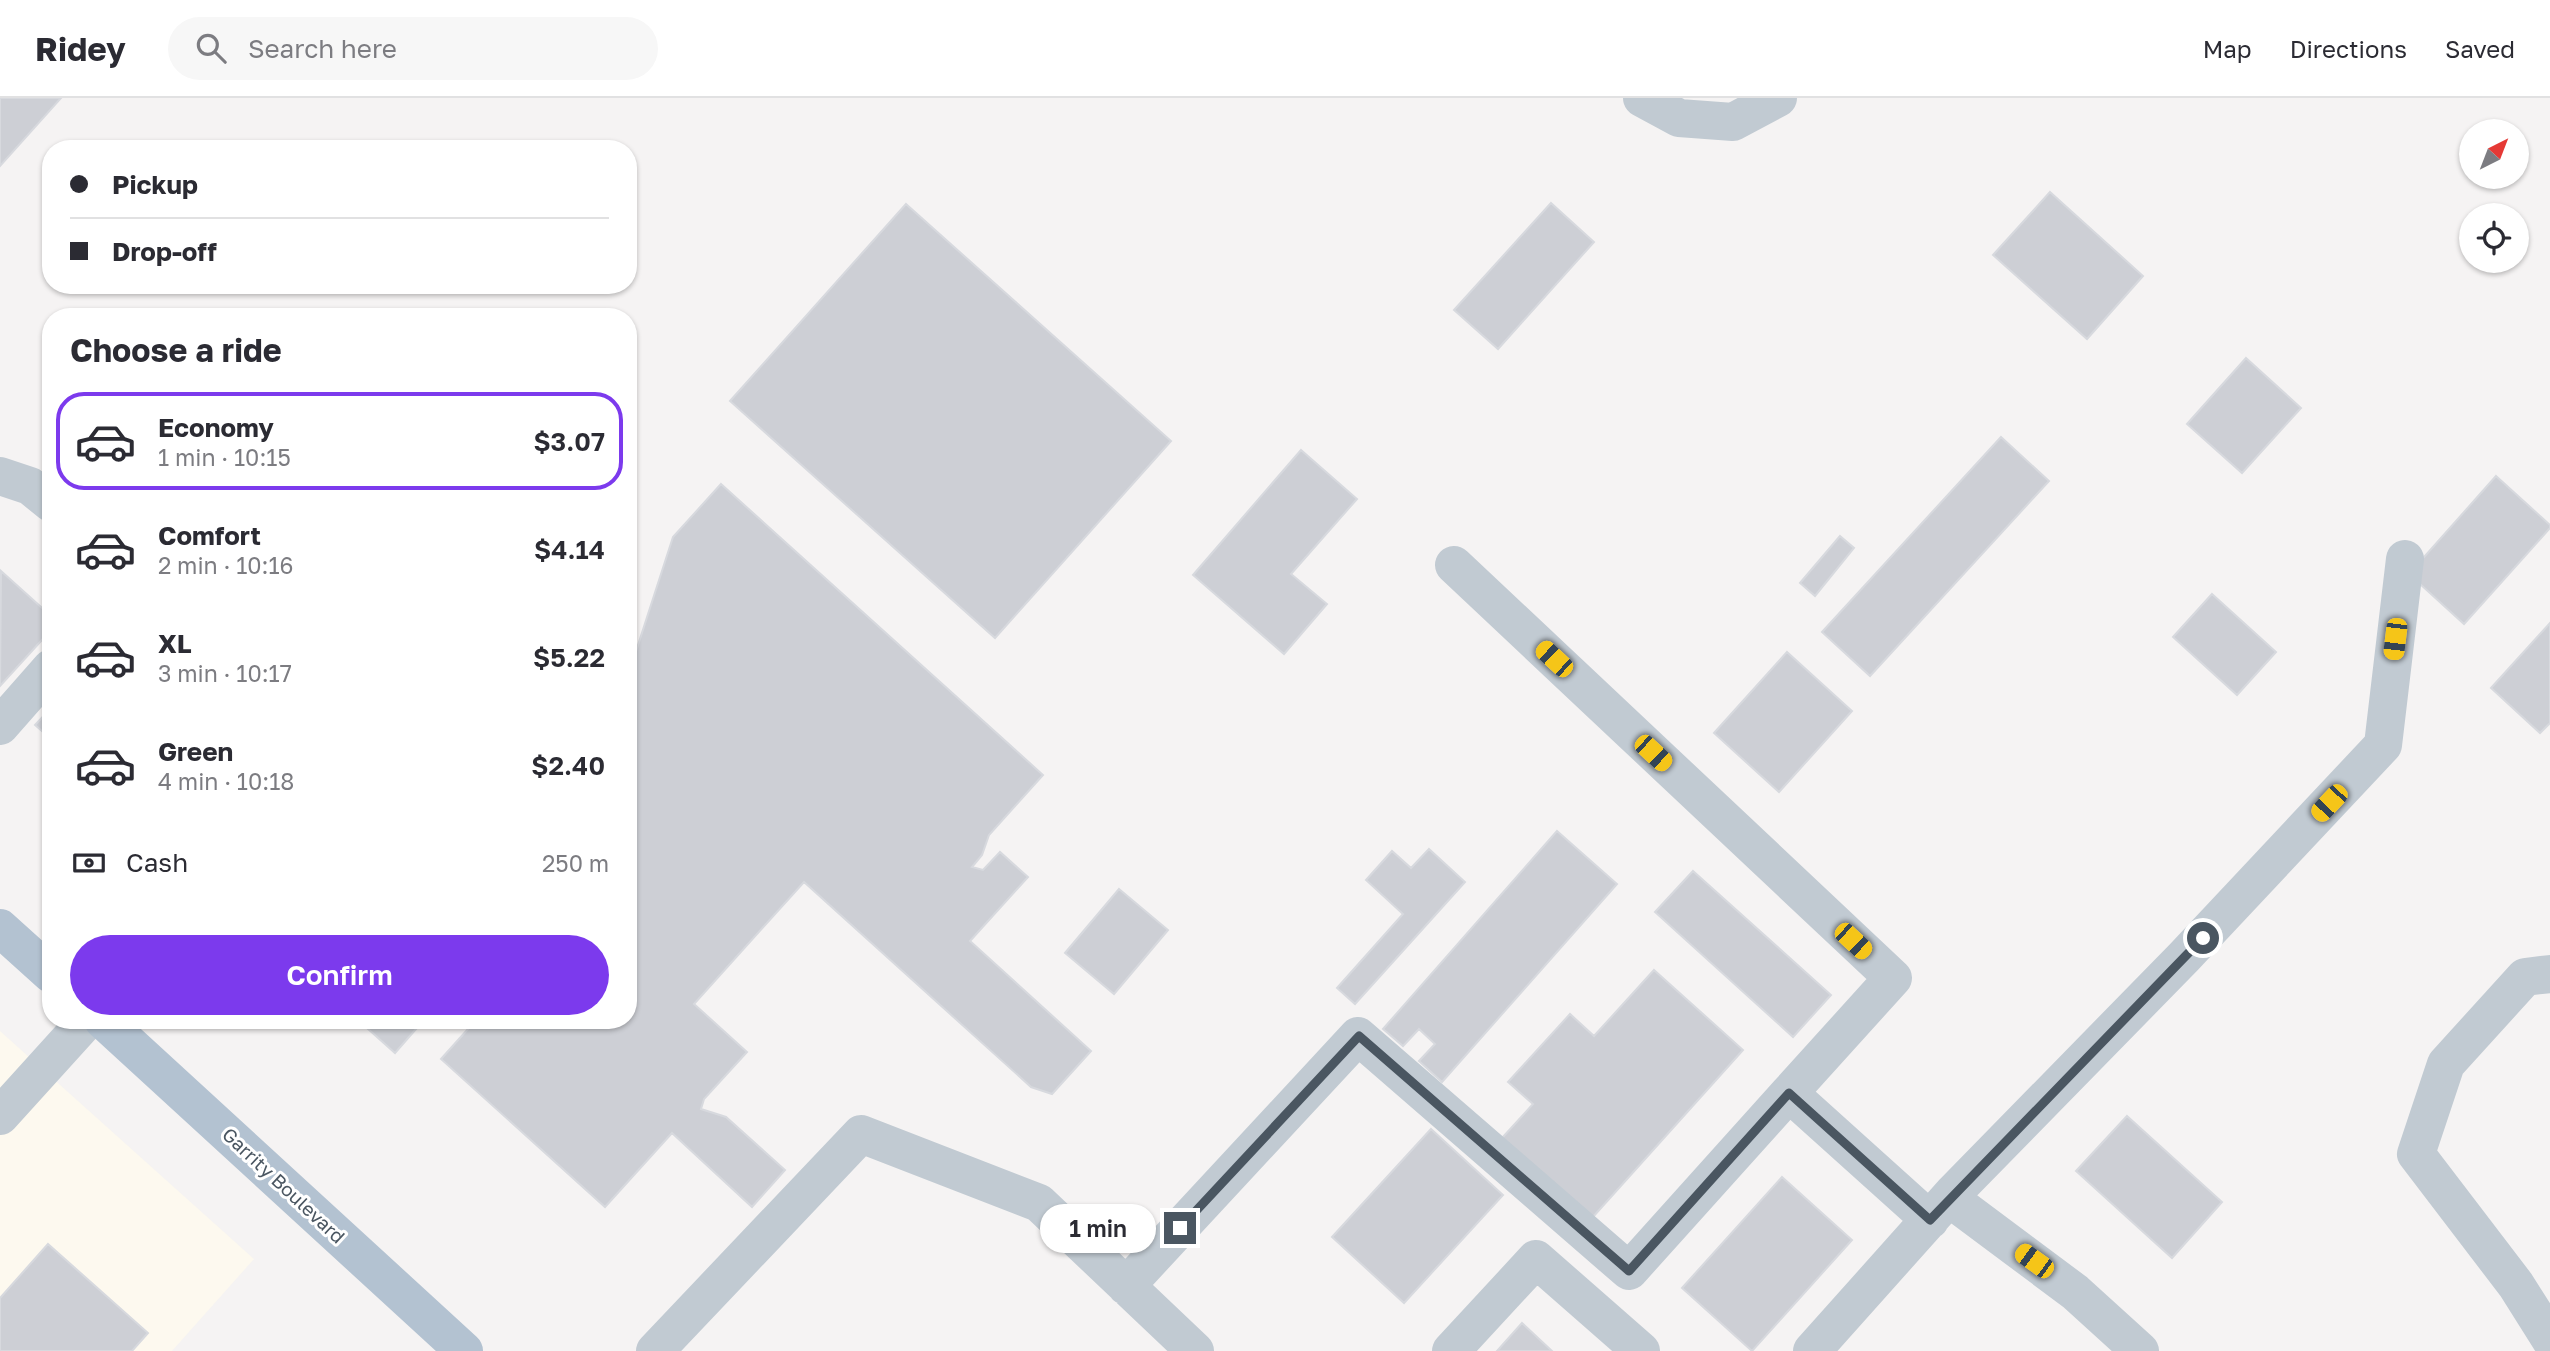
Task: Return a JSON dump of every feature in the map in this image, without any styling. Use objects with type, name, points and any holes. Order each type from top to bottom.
[{"type":"main road","points":[[0,929],[42,966]]},
{"type":"main road","name":"Garrity Boulevard","points":[[113,1029],[464,1351]]},
{"type":"street","points":[[1642,98],[1679,118],[1733,122],[1778,98]]},
{"type":"street","points":[[0,476],[30,486],[42,496]]},
{"type":"street","points":[[1812,1351],[1939,1209],[2185,957],[2383,745],[2404,559]]},
{"type":"street","points":[[1126,1286],[1359,1036],[1629,1271],[1893,978],[1454,565]]},
{"type":"street","points":[[8,717],[42,678]]},
{"type":"street","points":[[2550,974],[2525,976],[2446,1064],[2416,1154],[2516,1285],[2550,1339]]},
{"type":"street","points":[[0,1116],[79,1029]]},
{"type":"street","points":[[1789,1093],[1939,1209],[2075,1292],[2140,1351]]},
{"type":"street","points":[[655,1351],[861,1135],[1039,1203],[1195,1351]]},
{"type":"street","points":[[1451,1351],[1536,1259],[1641,1351]]},
{"type":"shaded area","points":[[0,1031],[254,1259],[172,1351],[0,1351]]},
{"type":"building","points":[[0,98],[61,98],[0,166]]},
{"type":"building","points":[[2050,192],[2143,276],[2087,339],[1993,255]]},
{"type":"building","points":[[1551,203],[1594,242],[1498,349],[1454,310]]},
{"type":"building","points":[[906,204],[1171,441],[995,638],[730,401]]},
{"type":"building","points":[[2246,358],[2301,408],[2242,473],[2187,424]]},
{"type":"building","points":[[2001,437],[2049,481],[1870,676],[1822,632]]},
{"type":"building","points":[[1301,450],[1357,499],[1291,574],[1327,604],[1284,654],[1193,575]]},
{"type":"building","points":[[2496,476],[2550,525],[2550,528],[2464,624],[2409,574]]},
{"type":"building","points":[[721,484],[1043,775],[989,835],[982,855],[972,867],[983,870],[1000,852],[1028,877],[970,941],[1091,1051],[1052,1094],[1031,1087],[804,882],[694,1004],[747,1052],[704,1099],[701,1109],[726,1117],[785,1170],[752,1207],[672,1133],[605,1207],[441,1059],[468,1029],[637,1029],[637,648],[673,537]]},
{"type":"building","points":[[1840,536],[1854,548],[1815,596],[1800,583]]},
{"type":"building","points":[[1,571],[42,608],[42,640],[0,686]]},
{"type":"building","points":[[2212,594],[2276,652],[2237,695],[2173,637]]},
{"type":"building","points":[[2550,623],[2550,723],[2540,733],[2491,688]]},
{"type":"building","points":[[1787,652],[1852,711],[1779,792],[1714,733]]},
{"type":"building","points":[[42,718],[42,731],[35,725]]},
{"type":"building","points":[[1557,831],[1617,884],[1442,1082],[1419,1061],[1435,1044],[1419,1029],[1403,1046],[1383,1029]]},
{"type":"building","points":[[1429,849],[1465,882],[1355,1004],[1337,988],[1403,914],[1366,880],[1392,851],[1411,868]]},
{"type":"building","points":[[1693,871],[1831,995],[1793,1037],[1655,912]]},
{"type":"building","points":[[1119,889],[1168,930],[1114,994],[1065,953]]},
{"type":"building","points":[[1654,970],[1743,1050],[1592,1218],[1502,1138],[1533,1104],[1508,1082],[1570,1014],[1594,1036]]},
{"type":"building","points":[[368,1029],[416,1029],[395,1053]]},
{"type":"building","points":[[2127,1116],[2222,1202],[2172,1258],[2076,1171]]},
{"type":"building","points":[[1431,1129],[1503,1195],[1404,1303],[1332,1237]]},
{"type":"building","points":[[1782,1177],[1852,1240],[1752,1351],[1682,1288]]},
{"type":"building","points":[[48,1244],[148,1333],[132,1351],[0,1351],[0,1298]]},
{"type":"building","points":[[1522,1323],[1552,1351],[1497,1351]]},
{"type":"route","points":[[1180,1228],[1359,1036],[1629,1271],[1789,1093],[1930,1220],[1954,1192],[2203,938]]}]
